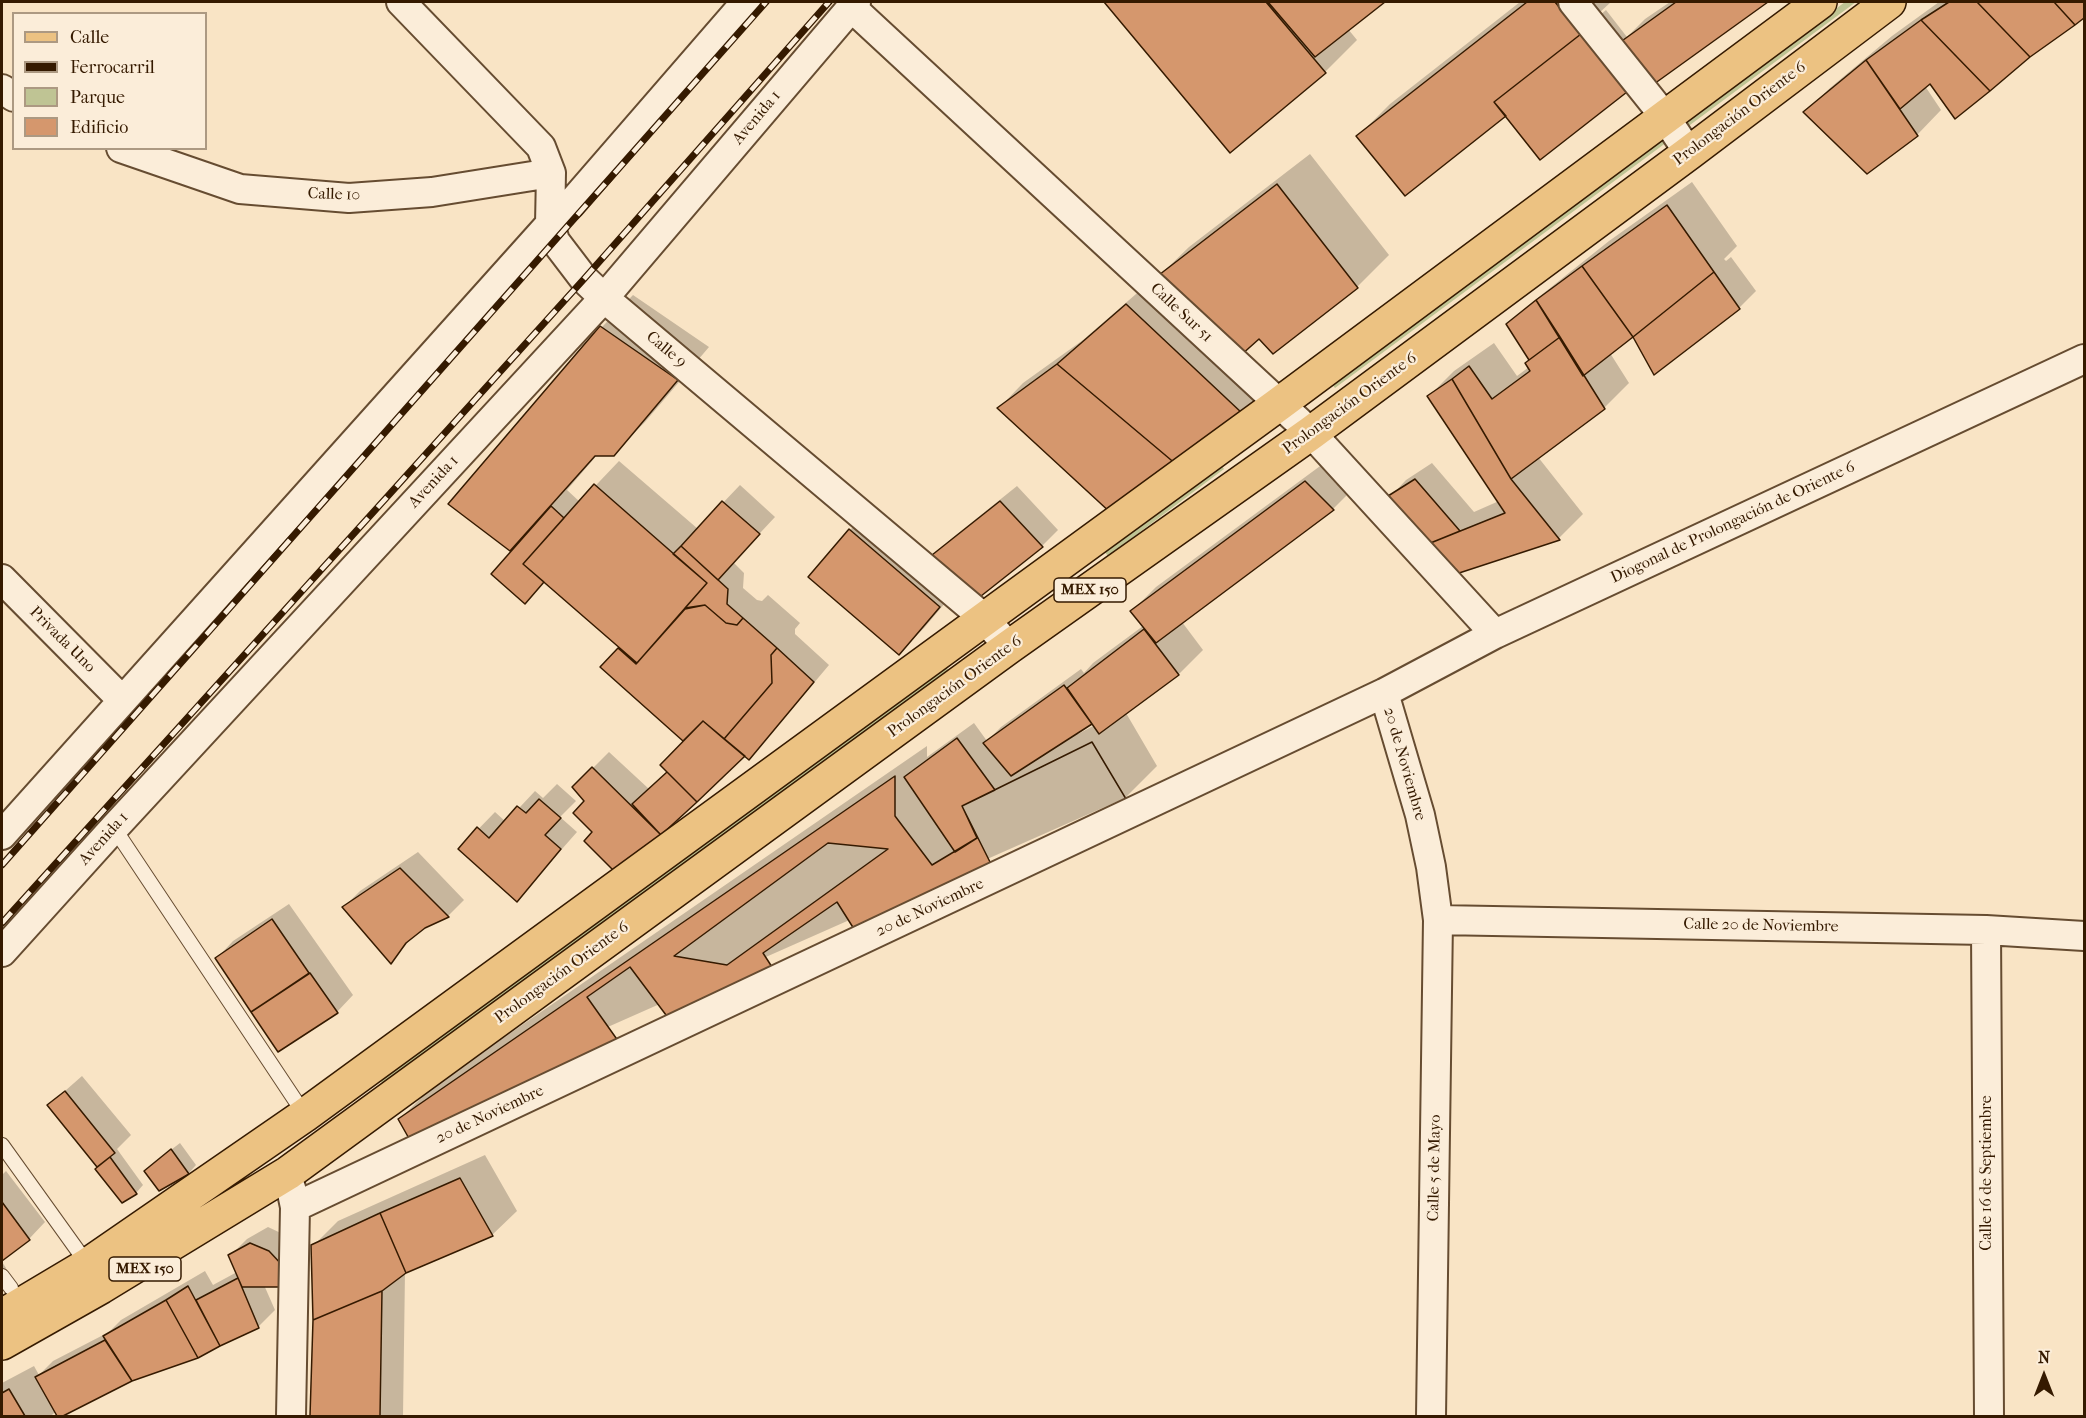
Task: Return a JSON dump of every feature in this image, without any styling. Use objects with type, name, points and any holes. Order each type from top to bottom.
[{"type":"main road","name":"MEX 150","points":[[4,1293],[86,1266],[253,1151],[1280,404],[1820,2]]},
{"type":"main road","name":"Prolongación Oriente 6","points":[[2,1343],[101,1287],[288,1173],[1009,647],[1311,433],[1889,2]]},
{"type":"main road","name":"MEX 150","points":[[4,1293],[253,1151]]},
{"type":"main road","name":"MEX 150","points":[[2,1364],[288,1173]]},
{"type":"street","name":"Calle 9","points":[[401,2],[541,147],[551,173],[550,224],[555,241],[584,279],[984,618],[1009,647]]},
{"type":"street","points":[[2,835],[550,224],[570,205],[746,2]]},
{"type":"street","points":[[1573,2],[1665,117],[1689,153]]},
{"type":"street","name":"Avenida 1","points":[[2,952],[604,298],[854,4]]},
{"type":"street","name":"Calle Sur 51","points":[[854,4],[1311,433],[1495,634]]},
{"type":"street","name":"Calle 10","points":[[127,150],[240,189],[349,198],[432,192],[551,173]]},
{"type":"street","name":"Diogonal de Prolongación de Oriente 6","points":[[1384,693],[1495,634],[2085,359]]},
{"type":"street","name":"Privada Uno","points":[[2,579],[122,700]]},
{"type":"street","name":"20 de Noviembre","points":[[296,1207],[1384,693],[1420,815],[1431,867],[1438,920]]},
{"type":"street","name":"Calle 20 de Noviembre","points":[[1438,920],[1986,930],[2085,936]]},
{"type":"street","name":"Calle 5 de Mayo","points":[[1431,1416],[1438,920]]},
{"type":"street","name":"Calle 16 de Septiembre","points":[[1986,930],[1989,1416]]},
{"type":"street","points":[[288,1173],[296,1207],[291,1416]]},
{"type":"lane","points":[[114,828],[305,1114]]},
{"type":"lane","points":[[2,1145],[78,1251]]},
{"type":"green space","points":[[1845,2],[1856,2],[1335,388],[1330,382]]},
{"type":"green space","points":[[1220,463],[1224,469],[1108,556],[1103,550]]},
{"type":"green space","points":[[944,664],[949,671],[383,1085],[380,1079]]},
{"type":"building","points":[[1104,2],[1266,2],[1326,73],[1230,153]]},
{"type":"building","points":[[1268,2],[1385,2],[1315,57]]},
{"type":"building","points":[[1527,2],[1555,2],[1581,34],[1494,102],[1506,116],[1405,196],[1356,136]]},
{"type":"building","points":[[1676,2],[1768,2],[1654,84],[1619,43]]},
{"type":"building","points":[[1949,2],[1977,2],[2030,57],[1990,91],[1921,20]]},
{"type":"building","points":[[1977,2],[2054,2],[2075,25],[2030,57]]},
{"type":"building","points":[[2054,2],[2084,2],[2084,18],[2075,25]]},
{"type":"building","points":[[1921,20],[1990,91],[1955,119],[1930,84],[1900,109],[1866,60]]},
{"type":"building","points":[[1581,34],[1627,92],[1540,160],[1494,102]]},
{"type":"building","points":[[1866,60],[1918,136],[1867,174],[1803,112]]},
{"type":"building","points":[[1277,184],[1358,288],[1273,354],[1259,339],[1240,356],[1155,278]]},
{"type":"building","points":[[1667,205],[1714,272],[1633,337],[1582,266]]},
{"type":"building","points":[[1582,266],[1633,337],[1583,376],[1536,300]]},
{"type":"building","points":[[1714,272],[1740,309],[1654,375],[1633,337]]},
{"type":"building","points":[[1536,300],[1560,337],[1529,360],[1506,324]]},
{"type":"building","points":[[1126,304],[1243,414],[1177,465],[1057,364]]},
{"type":"building","points":[[600,326],[678,380],[614,456],[595,456],[510,551],[448,504]]},
{"type":"building","points":[[1560,337],[1605,409],[1511,479],[1452,379],[1469,366],[1492,399],[1530,371],[1525,363]]},
{"type":"building","points":[[1057,364],[1177,465],[1112,514],[997,408]]},
{"type":"building","points":[[1452,379],[1511,479],[1560,540],[1453,575],[1428,544],[1505,513],[1427,396]]},
{"type":"building","points":[[1415,479],[1460,531],[1428,544],[1388,496]]},
{"type":"building","points":[[1305,481],[1334,510],[1156,643],[1130,611]]},
{"type":"building","points":[[594,484],[707,583],[637,663],[523,564]]},
{"type":"building","points":[[722,501],[760,534],[718,580],[681,546]]},
{"type":"building","points":[[1000,501],[1043,547],[976,600],[932,555]]},
{"type":"building","points":[[551,506],[564,518],[523,564],[544,582],[525,604],[491,574]]},
{"type":"building","points":[[849,529],[940,607],[899,655],[808,577]]},
{"type":"building","points":[[681,546],[728,589],[727,604],[743,618],[737,625],[726,623],[705,605],[685,608],[707,583],[673,554]]},
{"type":"building","points":[[705,605],[726,623],[737,625],[743,618],[777,648],[771,655],[772,683],[724,739],[703,721],[683,741],[600,667],[618,648],[636,664],[685,609]]},
{"type":"building","points":[[1144,629],[1179,675],[1099,734],[1067,688]]},
{"type":"building","points":[[777,648],[814,682],[749,760],[724,739],[772,683],[771,655]]},
{"type":"building","points":[[1064,685],[1092,724],[1011,776],[983,743]]},
{"type":"building","points":[[703,721],[745,756],[697,802],[660,765]]},
{"type":"building","points":[[957,738],[995,790],[962,806],[977,838],[955,852],[904,777]]},
{"type":"building","points":[[1092,742],[1126,799],[992,866],[962,806]]},
{"type":"building","points":[[1092,742],[1126,799],[411,1142],[398,1119],[895,776],[895,816],[932,865],[977,838],[962,806]]},
{"type":"building","points":[[592,767],[661,835],[616,873],[584,841],[592,832],[573,813],[584,801],[572,787]]},
{"type":"building","points":[[667,772],[697,802],[661,835],[632,804]]},
{"type":"building","points":[[539,799],[561,818],[545,835],[561,849],[517,902],[458,849],[477,827],[489,838],[517,806],[526,813]]},
{"type":"building","points":[[828,843],[888,849],[727,965],[674,956]]},
{"type":"building","points":[[400,868],[449,917],[425,928],[406,943],[391,964],[342,907]]},
{"type":"building","points":[[837,902],[854,929],[772,967],[763,953]]},
{"type":"building","points":[[272,919],[309,973],[251,1012],[215,958]]},
{"type":"building","points":[[630,967],[669,1019],[621,1045],[587,997]]},
{"type":"building","points":[[310,973],[338,1013],[278,1052],[251,1012]]},
{"type":"building","points":[[65,1091],[115,1153],[97,1167],[47,1105]]},
{"type":"building","points":[[171,1149],[189,1174],[159,1191],[144,1171]]},
{"type":"building","points":[[110,1157],[137,1194],[122,1203],[95,1169]]},
{"type":"building","points":[[460,1178],[493,1236],[406,1273],[380,1213]]},
{"type":"building","points":[[2,1202],[30,1240],[2,1261]]},
{"type":"building","points":[[380,1213],[406,1273],[382,1291],[313,1320],[311,1245]]},
{"type":"building","points":[[250,1243],[269,1251],[283,1266],[282,1287],[242,1287],[228,1255]]},
{"type":"building","points":[[238,1278],[259,1328],[220,1346],[196,1300]]},
{"type":"building","points":[[188,1286],[220,1346],[198,1358],[166,1300]]},
{"type":"building","points":[[382,1291],[380,1416],[310,1416],[313,1320]]},
{"type":"building","points":[[166,1300],[198,1358],[132,1381],[103,1336]]},
{"type":"building","points":[[105,1340],[132,1381],[63,1416],[57,1416],[35,1377]]},
{"type":"building","points":[[9,1389],[25,1416],[2,1416],[2,1393]]},
{"type":"railway","points":[[2,865],[766,2]]},
{"type":"railway","points":[[2,923],[584,279],[829,2]]}]
